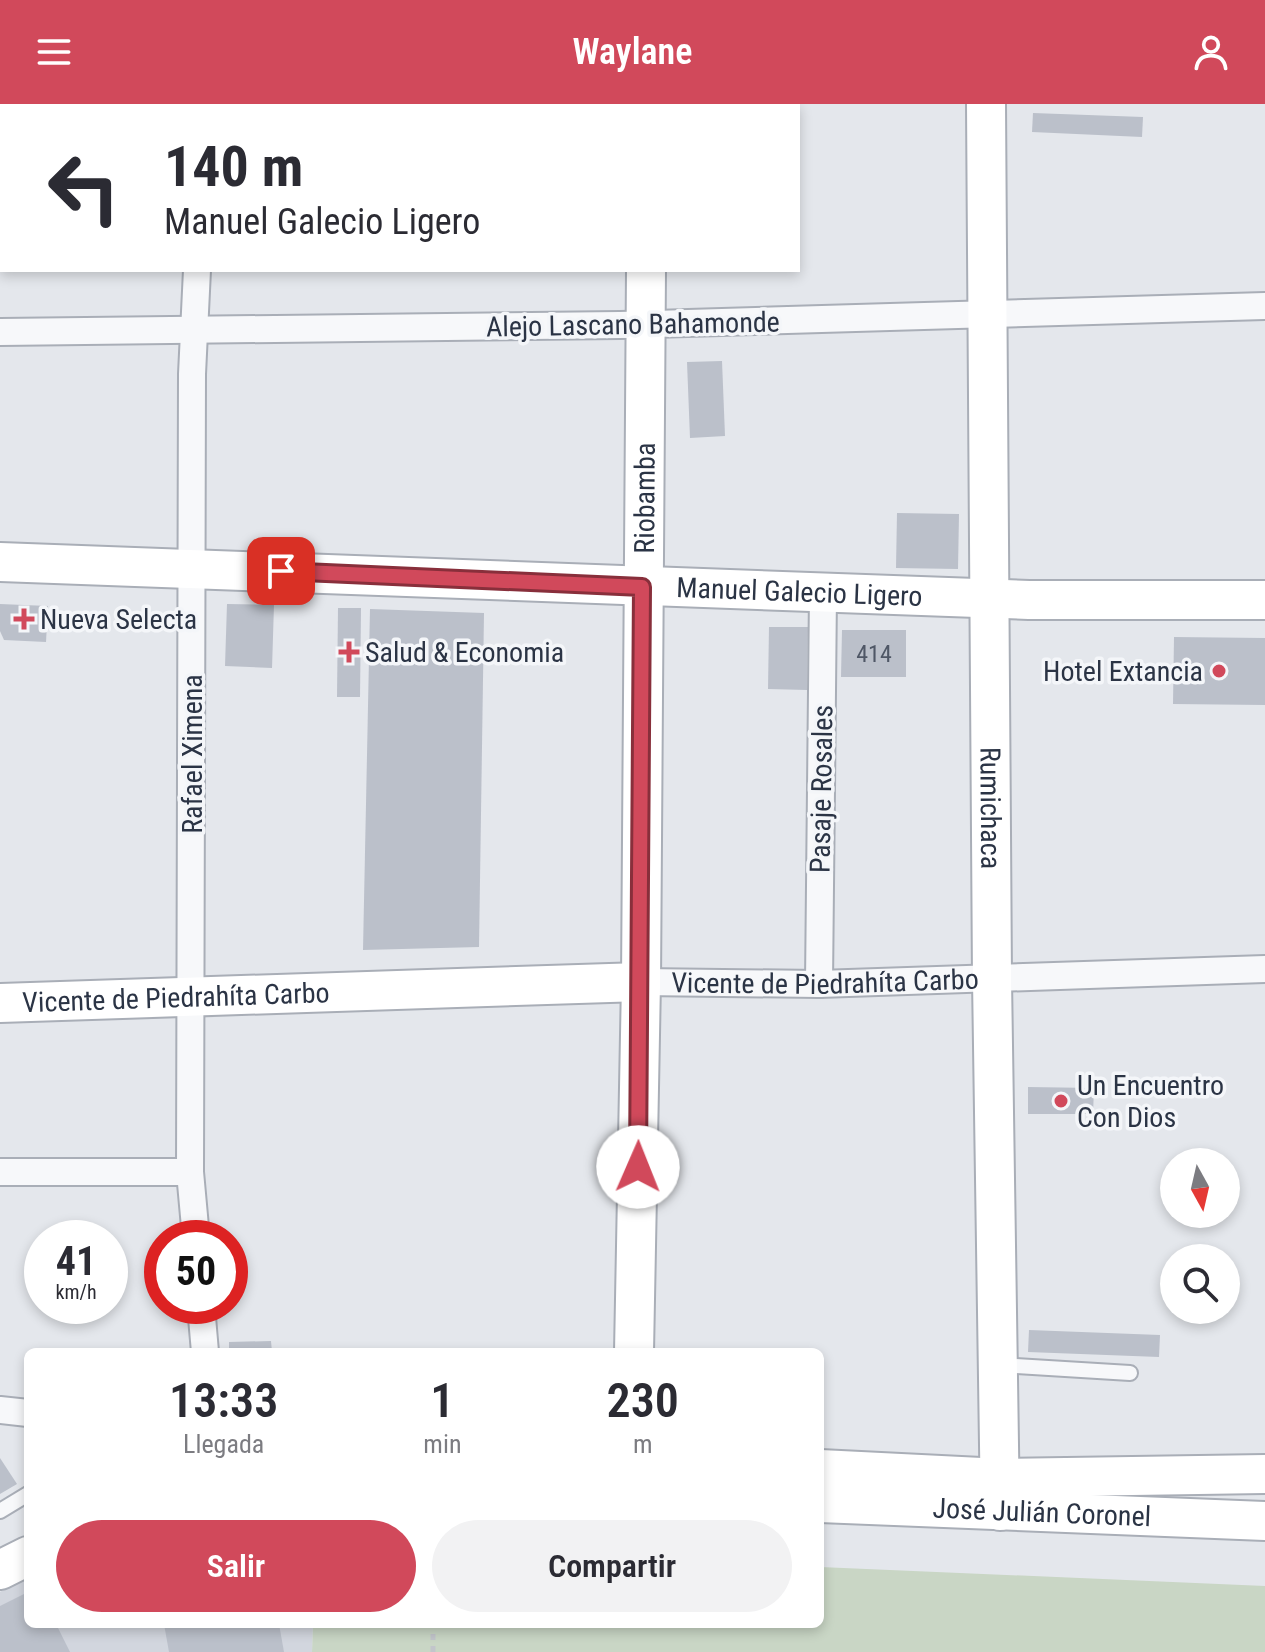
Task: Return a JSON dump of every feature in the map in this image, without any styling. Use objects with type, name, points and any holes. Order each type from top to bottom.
[{"type":"main road","name":"Rumichaca","points":[[986,104],[992,979],[1001,1494]]},
{"type":"main road","name":"Riobamba","points":[[634,1348],[641,982],[646,272]]},
{"type":"main road","name":"Manuel Galecio Ligero","points":[[0,562],[989,599],[1265,600]]},
{"type":"main road","name":"Vicente de Piedrahíta Carbo","points":[[0,1003],[641,982]]},
{"type":"main road","name":"José Julián Coronel","points":[[824,1470],[1001,1494],[1265,1521]]},
{"type":"main road","name":"José Julián Coronel","points":[[824,1503],[1001,1494],[1265,1474]]},
{"type":"main road","points":[[0,1570],[24,1558]]},
{"type":"street","name":"Rafael Ximena","points":[[194,1220],[190,1172],[193,995],[191,567],[193,329],[197,272]]},
{"type":"street","name":"Alejo Lascano Bahamonde","points":[[0,332],[645,324],[1265,306]]},
{"type":"street","name":"Pasaje Rosales","points":[[819,984],[823,593]]},
{"type":"street","name":"Vicente de Piedrahíta Carbo","points":[[641,982],[819,984],[1265,969]]},
{"type":"street","points":[[0,1172],[190,1172]]},
{"type":"street","points":[[203,1324],[205,1348]]},
{"type":"street","points":[[0,1410],[24,1413]]},
{"type":"lane","points":[[999,1365],[1130,1373]]},
{"type":"lane","points":[[0,1511],[24,1496]]},
{"type":"path","points":[[433,1628],[433,1652]]},
{"type":"shaded area","points":[[24,1579],[24,1628],[313,1628],[312,1652],[0,1652],[0,1592]]},
{"type":"green space","points":[[824,1567],[1265,1586],[1265,1652],[312,1652],[313,1628],[824,1628]]},
{"type":"building","points":[[1033,113],[1143,117],[1142,137],[1032,132]]},
{"type":"building","points":[[722,361],[725,436],[690,438],[687,362]]},
{"type":"building","points":[[897,513],[959,514],[958,569],[896,568]]},
{"type":"building","name":"Nueva Selecta","points":[[0,604],[48,606],[46,642],[4,640],[0,631]]},
{"type":"building","points":[[227,604],[274,605],[272,668],[225,666]]},
{"type":"building","name":"Salud & Economia","points":[[338,608],[361,608],[360,697],[337,697]]},
{"type":"building","points":[[370,609],[484,613],[479,947],[363,950]]},
{"type":"building","points":[[769,627],[808,627],[807,690],[768,689]]},
{"type":"building","points":[[842,630],[906,630],[906,677],[841,677]]},
{"type":"building","name":"Hotel Extancia","points":[[1174,637],[1265,638],[1265,705],[1173,704]]},
{"type":"building","name":"Un Encuentro Con Dios","points":[[1028,1087],[1094,1088],[1093,1114],[1028,1114]]},
{"type":"building","points":[[1029,1330],[1160,1335],[1159,1357],[1028,1352]]},
{"type":"building","points":[[271,1341],[272,1348],[229,1348],[229,1342]]},
{"type":"building","points":[[0,1458],[17,1484],[0,1494]]},
{"type":"building","points":[[24,1594],[24,1628],[58,1628],[70,1652],[0,1652],[0,1606]]},
{"type":"building","points":[[165,1628],[280,1628],[284,1652],[169,1652]]},
{"type":"place","name":"Nueva Selecta","points":[[24,619]]},
{"type":"place","name":"Salud & Economia","points":[[349,652]]},
{"type":"place","name":"Hotel Extancia","points":[[1219,671]]},
{"type":"place","name":"Un Encuentro Con Dios","points":[[1061,1101]]},
{"type":"route","points":[[281,571],[642,587],[638,1167]]}]
